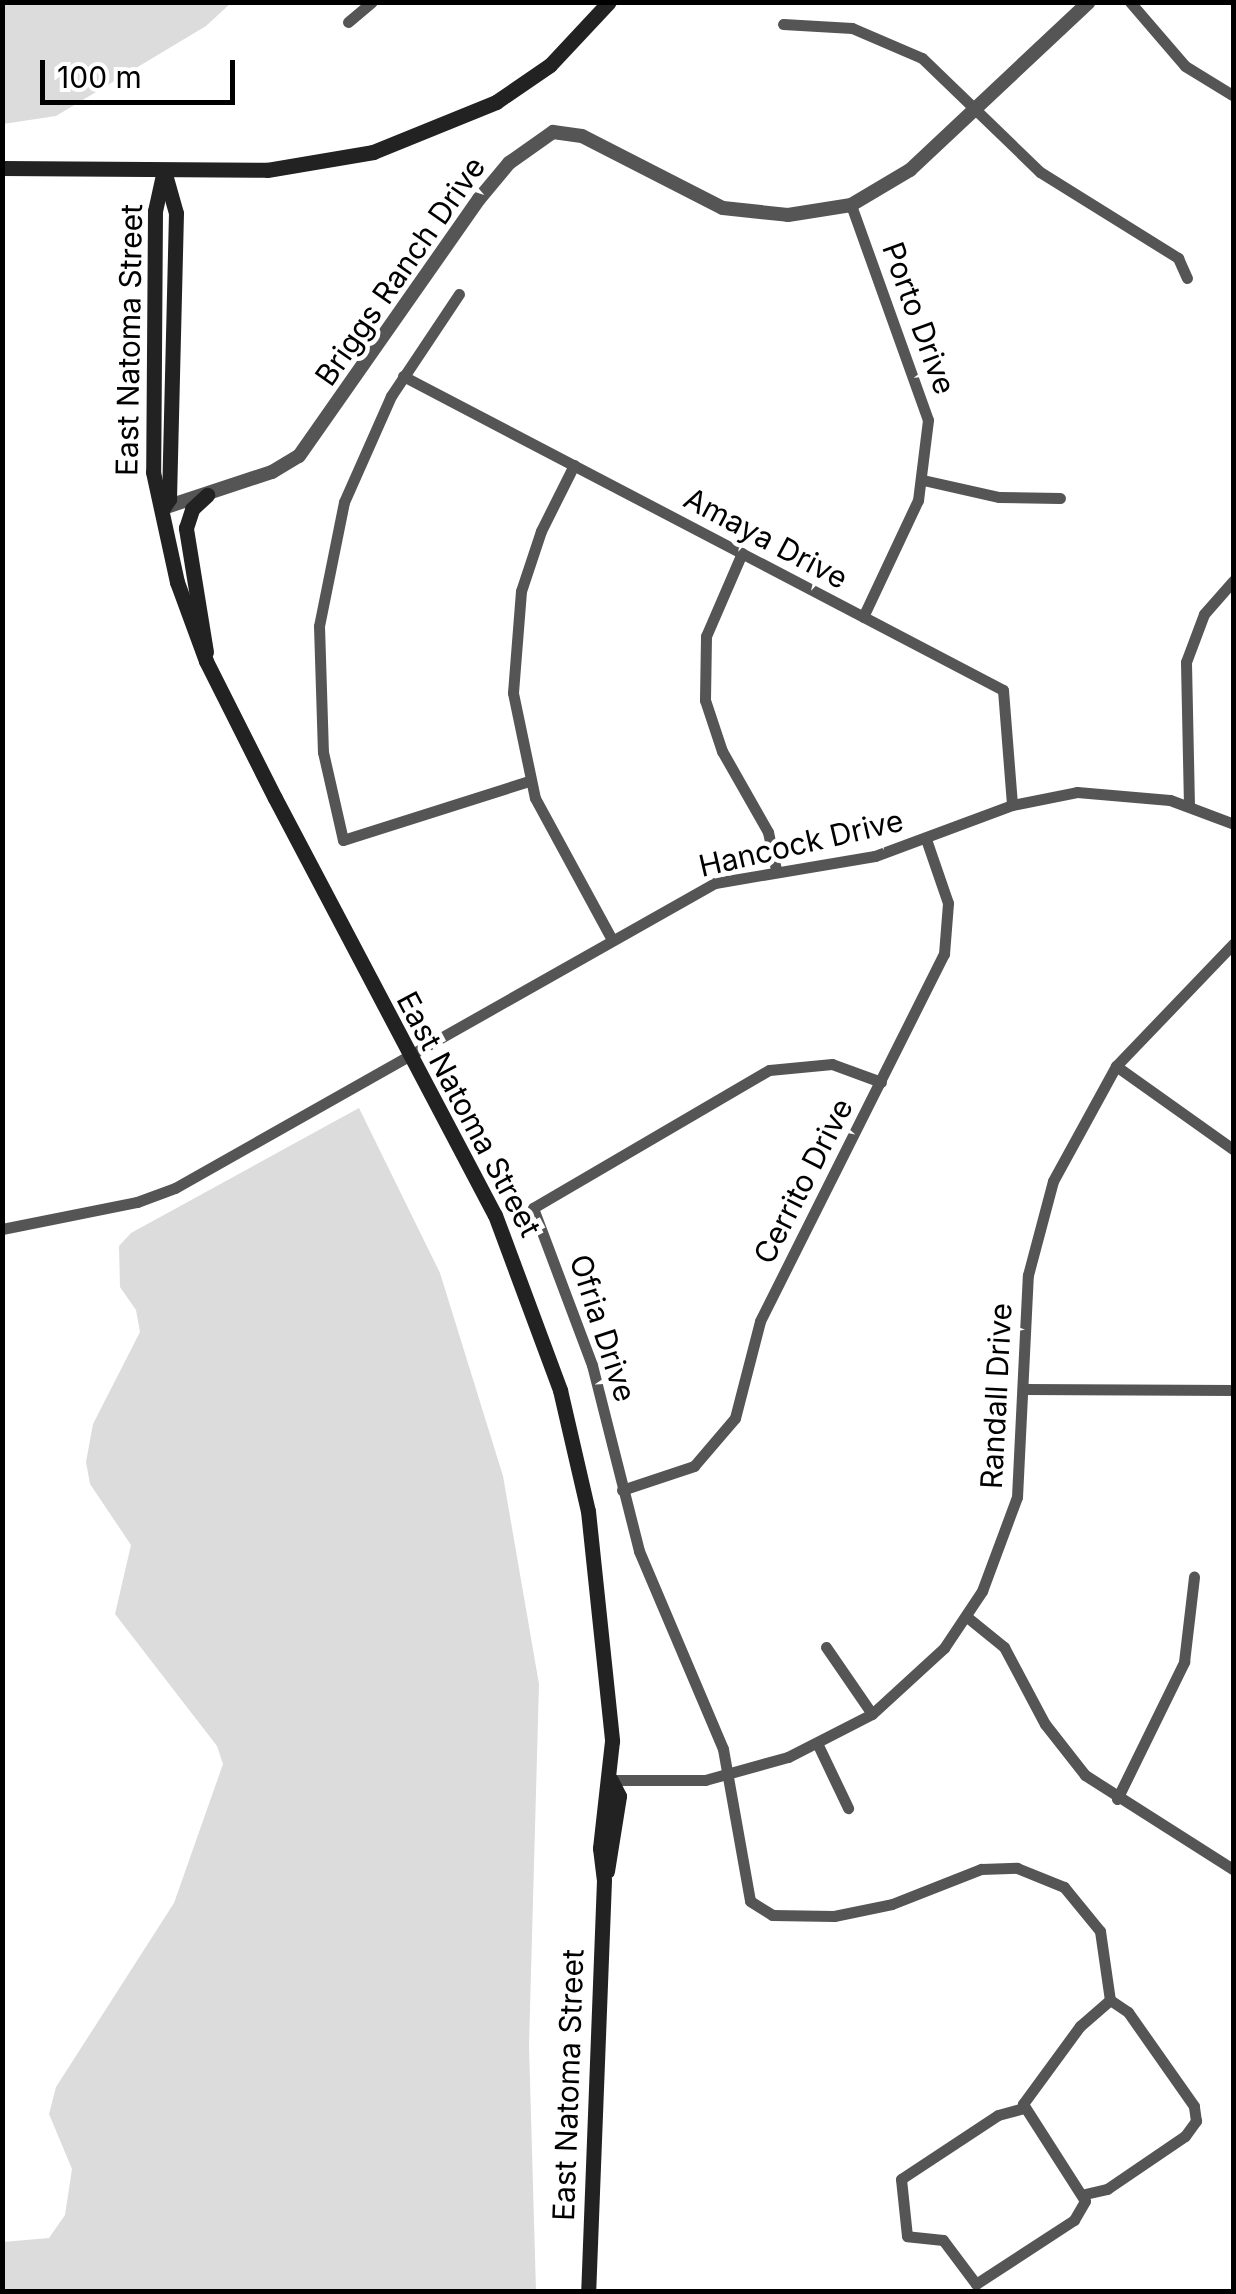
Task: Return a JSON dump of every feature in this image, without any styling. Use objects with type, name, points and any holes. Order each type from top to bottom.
[{"type":"main road","name":"East Natoma Street","points":[[588,2292],[604,1880],[603,1798],[611,1780],[598,1573],[560,1390],[495,1215],[206,661],[177,582],[163,508],[154,500],[152,311],[164,170],[305,168],[443,128],[550,64],[609,2]]},
{"type":"main road","points":[[2,168],[164,170]]},
{"type":"main road","points":[[206,661],[206,624],[186,528],[192,509],[207,495]]},
{"type":"street","points":[[348,22],[372,2]]},
{"type":"street","name":"Briggs Ranch Drive","points":[[163,508],[272,472],[306,448],[479,198],[510,163],[553,132],[582,136],[723,208],[788,215],[851,205],[910,170],[1089,2]]},
{"type":"street","points":[[1130,2],[1185,66],[1234,96]]},
{"type":"street","points":[[783,24],[831,24],[894,42],[922,58],[1066,192],[1178,258],[1187,278]]},
{"type":"street","name":"Porto Drive","points":[[851,205],[919,382],[928,420],[923,480],[906,533],[863,617]]},
{"type":"street","points":[[459,294],[403,376],[344,502],[321,610],[319,714],[343,840],[529,781]]},
{"type":"street","name":"Amaya Drive","points":[[403,376],[1003,690],[1012,804]]},
{"type":"street","points":[[574,465],[536,543],[516,616],[513,692],[529,781],[556,844],[611,938]]},
{"type":"street","points":[[923,480],[998,497],[1060,498]]},
{"type":"street","points":[[742,554],[711,618],[703,682],[712,726],[762,820],[776,869]]},
{"type":"street","points":[[1189,806],[1186,662],[1204,614],[1234,580]]},
{"type":"street","name":"Hancock Drive","points":[[3,1229],[156,1196],[411,1058],[686,895],[776,869],[875,856],[926,840],[1012,804],[1098,792],[1189,806],[1234,824]]},
{"type":"street","name":"Cerrito Drive","points":[[622,1490],[683,1472],[729,1429],[755,1332],[947,941],[946,890],[926,840]]},
{"type":"street","name":"Randall Drive","points":[[611,1780],[728,1775],[818,1745],[872,1714],[928,1666],[966,1617],[998,1557],[1017,1498],[1025,1308],[1042,1212],[1072,1137],[1116,1066],[1234,943]]},
{"type":"street","name":"Ofria Drive","points":[[881,1082],[832,1064],[769,1070],[533,1208],[579,1324],[639,1551],[713,1720],[728,1775],[746,1891],[756,1908],[772,1915],[864,1912],[982,1868],[1031,1872],[1064,1887],[1093,1918],[1105,1948],[1110,2000]]},
{"type":"street","points":[[1116,1066],[1234,1150]]},
{"type":"street","points":[[1024,1389],[1234,1390]]},
{"type":"street","points":[[1117,1799],[1184,1662],[1194,1577]]},
{"type":"street","points":[[966,1617],[1004,1647],[1070,1760],[1117,1799],[1234,1870]]},
{"type":"street","points":[[826,1648],[872,1714]]},
{"type":"street","points":[[818,1745],[848,1808]]},
{"type":"street","points":[[1110,2000],[1128,2012],[1194,2106],[1196,2121],[1184,2136],[1106,2189],[1086,2194],[1024,2108],[1028,2092],[1080,2026],[1110,2000]]},
{"type":"street","points":[[1024,2108],[998,2115],[901,2179],[907,2236],[943,2240],[976,2284],[1074,2220],[1086,2194]]},
{"type":"shaded area","points":[[2,3],[231,3],[206,26],[56,116],[3,124]]},
{"type":"shaded area","points":[[359,1108],[440,1273],[503,1476],[539,1684],[529,2045],[536,2291],[3,2291],[3,2242],[49,2238],[65,2215],[72,2169],[49,2114],[56,2087],[174,1903],[223,1764],[217,1746],[115,1614],[131,1545],[90,1484],[86,1462],[93,1424],[140,1332],[136,1310],[120,1287],[119,1246],[131,1233]]}]
